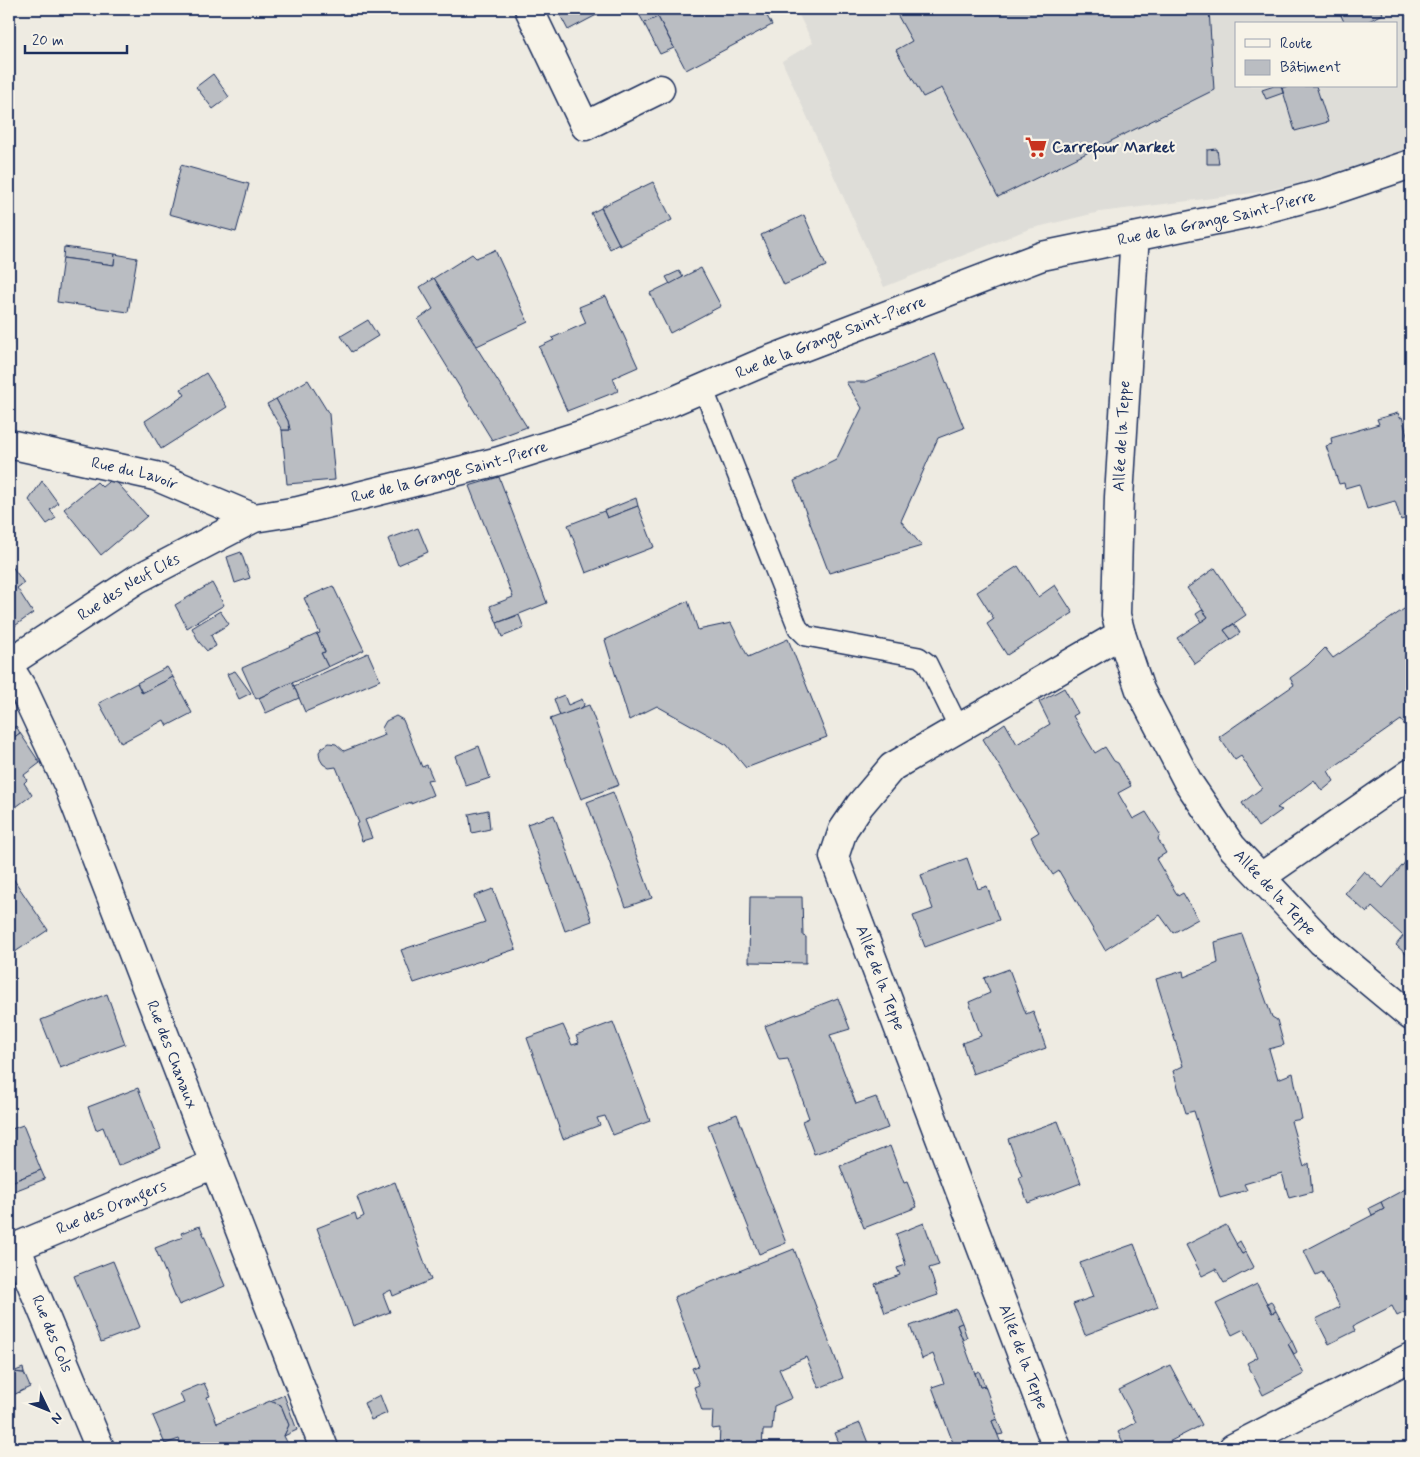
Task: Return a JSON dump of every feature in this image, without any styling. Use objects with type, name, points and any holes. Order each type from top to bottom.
[{"type":"street","points":[[528,9],[585,126],[660,89]]},
{"type":"street","name":"Rue de la Grange Saint-Pierre","points":[[254,518],[298,512],[499,461],[587,433],[764,362],[1042,256],[1244,214],[1328,192],[1411,164]]},
{"type":"street","name":"Allée de la Teppe","points":[[1133,238],[1134,250],[1118,498],[1116,615],[1140,690],[1188,782],[1232,847],[1322,942],[1411,1016]]},
{"type":"street","name":"Rue du Lavoir","points":[[9,444],[155,476],[254,518]]},
{"type":"street","name":"Rue des Neuf Clés","points":[[9,665],[137,579],[254,518]]},
{"type":"street","name":"Allée de la Teppe","points":[[1057,1448],[834,857],[843,830],[860,805],[892,767],[1121,634]]},
{"type":"street","name":"Rue des Chanaux","points":[[9,665],[24,692],[68,785],[324,1448]]},
{"type":"street","points":[[1261,877],[1411,773]]},
{"type":"street","name":"Rue des Orangers","points":[[12,1248],[214,1164]]},
{"type":"street","name":"Rue des Cols","points":[[12,1248],[100,1448]]},
{"type":"street","points":[[1234,1448],[1411,1357]]},
{"type":"lane","points":[[703,388],[798,628],[806,636],[919,657],[927,663],[959,728]]},
{"type":"shaded area","points":[[796,9],[1411,9],[1411,147],[1344,172],[1261,192],[1100,212],[1029,229],[884,287],[782,61],[813,43]]},
{"type":"building","points":[[557,9],[608,9],[568,30]]},
{"type":"building","points":[[636,9],[763,9],[772,25],[686,70],[658,17],[644,23]]},
{"type":"building","name":"Carrefour Market","points":[[894,9],[1209,9],[1214,90],[998,197],[942,88],[923,97],[896,50],[912,41]]},
{"type":"building","points":[[1338,9],[1381,9],[1383,14],[1367,22],[1344,22]]},
{"type":"building","points":[[658,17],[674,48],[660,54],[644,23]]},
{"type":"building","points":[[213,74],[229,97],[213,109],[196,87]]},
{"type":"building","points":[[1282,88],[1283,93],[1266,99],[1262,90]]},
{"type":"building","points":[[1282,88],[1317,88],[1328,122],[1295,131]]},
{"type":"building","points":[[1217,149],[1219,164],[1207,164],[1207,150]]},
{"type":"building","points":[[181,165],[249,184],[236,232],[169,214]]},
{"type":"building","points":[[653,182],[672,220],[620,246],[601,207]]},
{"type":"building","points":[[601,208],[619,244],[610,249],[591,213]]},
{"type":"building","points":[[804,215],[826,266],[784,285],[761,235]]},
{"type":"building","points":[[64,247],[115,254],[114,265],[63,258]]},
{"type":"building","points":[[495,250],[528,322],[477,346],[434,278],[472,254],[476,258]]},
{"type":"building","points":[[115,254],[137,258],[128,312],[57,302],[63,258],[114,265]]},
{"type":"building","points":[[701,268],[721,306],[670,333],[650,293]]},
{"type":"building","points":[[679,271],[683,277],[670,284],[666,277]]},
{"type":"building","points":[[434,278],[527,427],[492,440],[418,319],[433,309],[420,287]]},
{"type":"building","points":[[606,296],[638,367],[613,378],[618,391],[567,411],[539,347],[554,340],[552,338],[586,323],[579,307]]},
{"type":"building","points":[[368,320],[378,336],[352,352],[341,336]]},
{"type":"building","points":[[9,342],[12,342],[9,364]]},
{"type":"building","points":[[935,354],[964,428],[938,438],[901,521],[922,546],[829,573],[794,481],[836,460],[862,408],[846,382],[865,382]]},
{"type":"building","points":[[206,373],[227,407],[161,449],[145,421],[185,395],[181,389]]},
{"type":"building","points":[[308,380],[329,414],[335,480],[287,484],[282,430],[290,430],[288,421],[276,399]]},
{"type":"building","points":[[276,399],[288,421],[290,430],[282,430],[267,404]]},
{"type":"building","points":[[1398,413],[1400,418],[1402,417],[1411,449],[1411,517],[1401,520],[1395,501],[1367,509],[1359,484],[1345,488],[1344,483],[1339,484],[1326,446],[1332,444],[1331,438],[1379,424],[1377,419]]},
{"type":"building","points":[[499,477],[547,603],[497,623],[490,606],[513,597],[469,486]]},
{"type":"building","points":[[113,478],[147,516],[101,555],[64,509],[97,482],[102,487]]},
{"type":"building","points":[[42,481],[58,503],[50,510],[56,518],[47,524],[29,500]]},
{"type":"building","points":[[636,498],[638,506],[607,518],[604,511]]},
{"type":"building","points":[[638,506],[654,547],[586,573],[568,525],[604,511],[607,518]]},
{"type":"building","points":[[418,528],[428,552],[398,565],[388,539]]},
{"type":"building","points":[[241,552],[250,578],[235,583],[227,557]]},
{"type":"building","points":[[11,565],[24,583],[17,588],[33,613],[9,630],[9,566]]},
{"type":"building","points":[[1018,566],[1038,597],[1055,585],[1073,613],[1007,655],[987,624],[994,619],[977,592]]},
{"type":"building","points":[[1215,568],[1246,615],[1224,630],[1231,639],[1195,664],[1177,638],[1208,617],[1187,588]]},
{"type":"building","points":[[212,583],[224,605],[187,628],[175,605]]},
{"type":"building","points":[[333,586],[364,650],[328,667],[321,653],[325,652],[317,634],[320,633],[304,598]]},
{"type":"building","points":[[688,601],[698,630],[731,623],[748,657],[788,639],[827,737],[746,768],[727,745],[657,706],[629,720],[605,640]]},
{"type":"building","points":[[1407,607],[1411,613],[1411,727],[1408,730],[1401,720],[1328,771],[1334,781],[1322,791],[1314,780],[1277,808],[1282,810],[1258,827],[1242,803],[1262,788],[1241,756],[1235,760],[1219,737],[1294,685],[1290,678],[1308,665],[1325,648],[1333,658]]},
{"type":"building","points":[[1202,610],[1208,617],[1201,622],[1196,614]]},
{"type":"building","points":[[220,611],[229,624],[211,635],[216,646],[207,651],[199,642],[192,628]]},
{"type":"building","points":[[519,615],[524,628],[502,637],[497,623]]},
{"type":"building","points":[[1234,624],[1240,633],[1231,639],[1224,630]]},
{"type":"building","points":[[317,634],[325,652],[321,653],[328,667],[256,699],[242,668]]},
{"type":"building","points":[[368,653],[380,680],[305,712],[294,686]]},
{"type":"building","points":[[167,667],[173,677],[142,693],[137,683]]},
{"type":"building","points":[[235,671],[251,693],[239,699],[227,674]]},
{"type":"building","points":[[173,677],[192,713],[167,726],[164,720],[121,743],[99,703],[137,683],[142,693]]},
{"type":"building","points":[[292,682],[299,698],[266,713],[259,698]]},
{"type":"building","points":[[1064,688],[1078,713],[1073,716],[1095,753],[1105,747],[1114,761],[1118,763],[1131,786],[1118,793],[1133,819],[1146,812],[1160,834],[1158,839],[1166,853],[1156,859],[1178,896],[1183,893],[1198,919],[1173,933],[1160,915],[1105,950],[1059,871],[1053,875],[1041,856],[1031,837],[1039,832],[983,739],[1005,723],[1017,744],[1050,724],[1039,702]]},
{"type":"building","points":[[564,695],[568,705],[582,699],[583,707],[560,716],[554,699]]},
{"type":"building","points":[[589,705],[619,785],[581,799],[550,719]]},
{"type":"building","points":[[396,716],[403,720],[422,767],[427,765],[433,779],[427,780],[433,795],[365,820],[372,838],[362,841],[356,824],[359,823],[336,767],[329,768],[323,764],[319,752],[329,743],[336,744],[344,751],[385,735],[382,728],[386,721]]},
{"type":"building","points":[[16,726],[20,733],[9,741],[9,731]]},
{"type":"building","points":[[20,733],[40,763],[24,775],[27,780],[24,783],[32,795],[16,807],[9,797],[9,741]]},
{"type":"building","points":[[479,746],[490,778],[466,786],[455,756]]},
{"type":"building","points":[[613,792],[652,898],[626,907],[587,802]]},
{"type":"building","points":[[488,810],[490,829],[472,833],[469,814]]},
{"type":"building","points":[[554,815],[592,921],[565,931],[527,824]]},
{"type":"building","points":[[1411,846],[1411,951],[1408,956],[1396,945],[1403,936],[1372,907],[1367,913],[1345,893],[1364,871],[1383,888],[1408,859],[1403,855]]},
{"type":"building","points":[[967,858],[978,889],[987,886],[999,920],[925,947],[913,916],[933,909],[921,875]]},
{"type":"building","points":[[12,877],[48,930],[9,956],[9,879]]},
{"type":"building","points":[[493,889],[516,949],[414,983],[401,950],[485,922],[474,896]]},
{"type":"building","points":[[750,897],[802,897],[803,936],[806,937],[806,963],[749,962]]},
{"type":"building","points":[[1242,934],[1272,1017],[1277,1020],[1284,1045],[1269,1049],[1278,1079],[1293,1073],[1302,1119],[1291,1121],[1304,1167],[1309,1163],[1312,1192],[1289,1198],[1282,1173],[1244,1184],[1247,1190],[1220,1198],[1194,1111],[1186,1113],[1173,1071],[1183,1066],[1156,979],[1183,971],[1184,977],[1218,963],[1215,942]]},
{"type":"building","points":[[1009,969],[1026,1014],[1033,1011],[1046,1048],[973,1074],[962,1043],[981,1036],[969,1002],[990,993],[984,978]]},
{"type":"building","points":[[107,994],[125,1044],[60,1068],[41,1020]]},
{"type":"building","points":[[838,998],[850,1029],[830,1035],[856,1104],[876,1097],[888,1128],[814,1154],[802,1121],[809,1118],[788,1059],[779,1060],[765,1026]]},
{"type":"building","points":[[613,1022],[650,1121],[613,1135],[605,1116],[597,1118],[600,1125],[563,1139],[527,1038],[563,1025],[572,1045],[579,1043],[576,1036]]},
{"type":"building","points":[[138,1088],[161,1148],[118,1166],[103,1127],[96,1130],[88,1107]]},
{"type":"building","points":[[737,1114],[786,1243],[759,1254],[708,1125]]},
{"type":"building","points":[[1058,1121],[1081,1183],[1028,1203],[1019,1178],[1022,1176],[1008,1139]]},
{"type":"building","points":[[23,1125],[41,1170],[9,1183],[9,1130]]},
{"type":"building","points":[[890,1146],[904,1183],[907,1182],[917,1207],[864,1228],[840,1166]]},
{"type":"building","points":[[41,1170],[45,1179],[9,1193],[9,1183]]},
{"type":"building","points":[[395,1182],[431,1280],[393,1296],[391,1290],[383,1294],[390,1312],[353,1326],[317,1228],[355,1213],[357,1220],[364,1216],[357,1197]]},
{"type":"building","points":[[1411,1186],[1411,1295],[1406,1298],[1411,1309],[1397,1316],[1392,1306],[1353,1326],[1355,1331],[1329,1344],[1316,1319],[1340,1307],[1322,1272],[1316,1275],[1304,1251],[1384,1209],[1381,1202]]},
{"type":"building","points":[[1381,1202],[1384,1209],[1372,1215],[1369,1208]]},
{"type":"building","points":[[924,1223],[939,1265],[929,1268],[938,1295],[885,1313],[875,1284],[900,1275],[897,1268],[906,1265],[896,1234]]},
{"type":"building","points":[[1226,1225],[1242,1254],[1246,1252],[1254,1267],[1224,1283],[1216,1269],[1202,1276],[1186,1245]]},
{"type":"building","points":[[200,1226],[225,1286],[179,1305],[155,1248],[183,1237],[181,1233]]},
{"type":"building","points":[[1240,1241],[1246,1252],[1242,1254],[1236,1244]]},
{"type":"building","points":[[1134,1244],[1158,1307],[1085,1335],[1073,1304],[1093,1297],[1080,1263]]},
{"type":"building","points":[[794,1249],[843,1378],[819,1388],[806,1357],[779,1369],[792,1398],[774,1406],[772,1430],[763,1430],[762,1448],[719,1448],[720,1428],[712,1429],[713,1411],[702,1411],[694,1387],[699,1385],[692,1368],[699,1366],[674,1297]]},
{"type":"building","points":[[113,1261],[140,1327],[101,1342],[74,1276]]},
{"type":"building","points":[[1257,1284],[1272,1313],[1276,1311],[1292,1341],[1288,1344],[1304,1374],[1263,1395],[1247,1363],[1258,1357],[1244,1329],[1232,1335],[1216,1304]]},
{"type":"building","points":[[1271,1301],[1276,1311],[1272,1313],[1267,1303]]},
{"type":"building","points":[[956,1309],[962,1323],[957,1325],[980,1387],[985,1386],[997,1419],[992,1421],[1003,1448],[955,1448],[932,1387],[944,1383],[933,1354],[922,1359],[910,1326]]},
{"type":"building","points":[[962,1323],[967,1338],[963,1340],[957,1325]]},
{"type":"building","points":[[9,1337],[14,1350],[9,1352]]},
{"type":"building","points":[[1292,1341],[1297,1352],[1294,1354],[1288,1344]]},
{"type":"building","points":[[9,1362],[13,1372],[24,1373],[30,1387],[9,1397]]},
{"type":"building","points":[[1170,1365],[1202,1425],[1157,1448],[1126,1448],[1118,1432],[1136,1422],[1119,1390]]},
{"type":"building","points":[[23,1368],[24,1373],[13,1372]]},
{"type":"building","points":[[979,1371],[985,1386],[980,1387],[975,1373]]},
{"type":"building","points":[[204,1383],[210,1396],[207,1397],[217,1423],[270,1401],[281,1405],[289,1425],[284,1436],[290,1448],[183,1448],[179,1439],[165,1444],[153,1416],[184,1403],[180,1393]]},
{"type":"building","points":[[284,1395],[297,1430],[284,1436],[289,1425],[281,1405],[270,1401]]},
{"type":"building","points":[[380,1395],[387,1413],[371,1420],[364,1403]]},
{"type":"building","points":[[997,1419],[1003,1434],[998,1435],[992,1421]]},
{"type":"building","points":[[860,1423],[870,1448],[841,1448],[835,1433]]},
{"type":"place","name":"Carrefour Market","points":[[1036,147]]}]
